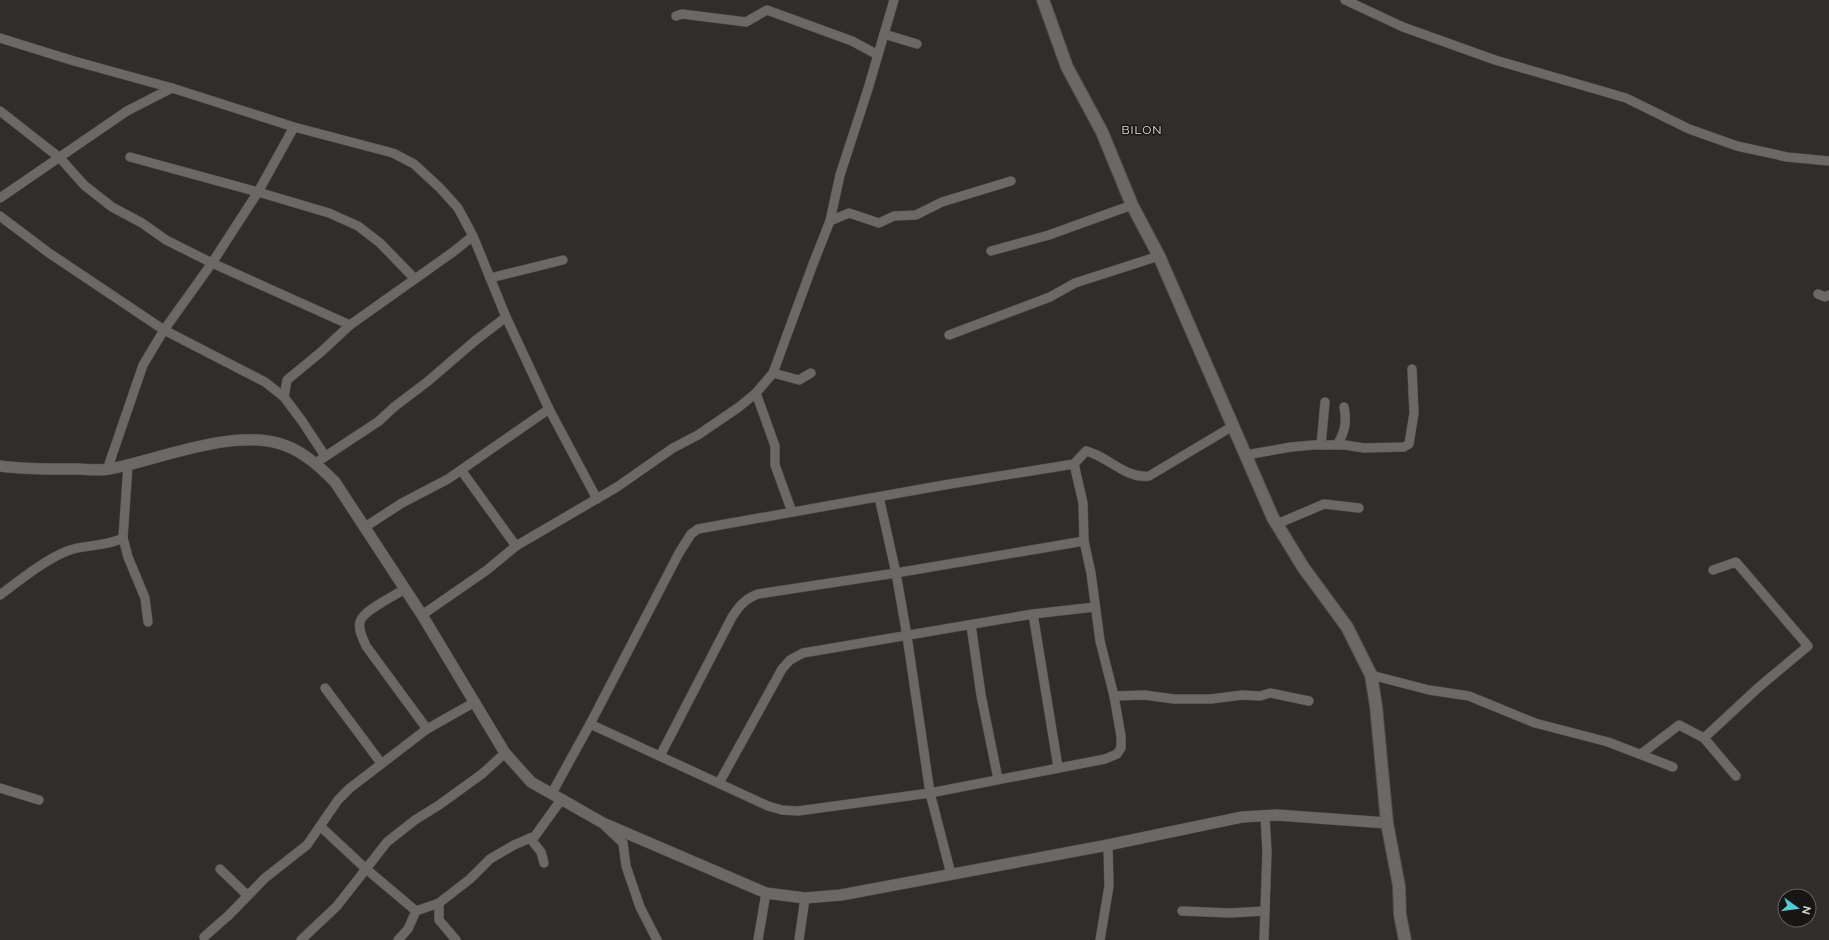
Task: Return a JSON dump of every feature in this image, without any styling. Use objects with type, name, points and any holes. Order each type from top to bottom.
[{"type":"main road","points":[[1043,0],[1067,67],[1102,132],[1132,205],[1159,256],[1277,524],[1303,567],[1347,627],[1371,675],[1376,706],[1387,823],[1399,886],[1400,915],[1405,940]]},
{"type":"street","points":[[422,615],[487,570],[516,546],[597,499],[673,448],[704,431],[739,407],[756,393],[773,374],[812,264],[830,221],[840,175],[860,117],[894,0]]},
{"type":"street","points":[[1345,0],[1403,27],[1495,60],[1626,98],[1688,129],[1737,146],[1787,157],[1829,161]]},
{"type":"street","points":[[676,16],[682,14],[746,22],[767,10],[852,41],[878,55]]},
{"type":"street","points":[[884,34],[917,44]]},
{"type":"street","points":[[0,38],[74,61],[172,88],[294,127],[393,153],[414,164],[440,188],[458,208],[473,236],[506,317],[549,409],[597,499]]},
{"type":"street","points":[[0,198],[126,111],[172,88]]},
{"type":"street","points":[[0,111],[60,158],[84,185],[112,207],[142,223],[166,240],[212,263],[350,325]]},
{"type":"street","points":[[106,470],[143,365],[164,330],[212,263],[258,192],[294,127]]},
{"type":"street","points":[[130,157],[329,213],[358,226],[380,243],[415,279]]},
{"type":"street","points":[[830,221],[849,212],[879,223],[894,216],[916,215],[942,202],[1011,181]]},
{"type":"street","points":[[990,251],[1049,235],[1132,205]]},
{"type":"street","points":[[0,216],[49,253],[164,330],[269,385],[284,397],[325,456]]},
{"type":"street","points":[[269,385],[287,380],[350,325],[473,236]]},
{"type":"street","points":[[949,335],[1050,297],[1075,283],[1159,256]]},
{"type":"street","points":[[490,278],[563,260]]},
{"type":"street","points":[[1818,294],[1826,297],[1829,295]]},
{"type":"street","points":[[316,464],[325,456],[379,421],[394,407],[506,317]]},
{"type":"street","points":[[1246,455],[1291,447],[1321,445],[1378,448],[1404,447],[1409,444],[1414,413],[1412,369]]},
{"type":"street","points":[[773,374],[798,380],[811,373]]},
{"type":"street","points":[[284,397],[287,380]]},
{"type":"street","points":[[756,393],[775,446],[775,465],[792,512]]},
{"type":"street","points":[[1321,445],[1325,402]]},
{"type":"street","points":[[1337,445],[1344,433],[1346,417],[1344,407]]},
{"type":"street","points":[[365,527],[402,503],[461,470],[549,409]]},
{"type":"street","points":[[552,793],[590,724],[679,553],[691,534],[698,530],[712,526],[1074,464],[1086,451],[1122,470],[1144,477],[1150,476],[1233,426]]},
{"type":"street","points":[[0,467],[24,469],[106,470],[223,441],[260,440],[285,445],[316,464],[335,482],[422,615],[505,753],[531,782],[603,823],[766,893],[805,898],[841,895],[1108,845],[1242,817],[1277,815],[1387,823]]},
{"type":"street","points":[[590,724],[768,806],[782,810],[798,811],[930,793],[1105,759],[1117,754],[1121,748],[1121,736],[1114,696],[1100,641],[1091,573],[1084,541],[1083,503],[1074,464]]},
{"type":"street","points":[[128,465],[123,538],[128,557],[145,598],[148,622]]},
{"type":"street","points":[[461,470],[516,546]]},
{"type":"street","points":[[879,497],[908,636],[930,793],[951,874]]},
{"type":"street","points":[[1277,524],[1324,504],[1359,508]]},
{"type":"street","points":[[0,595],[19,581],[67,551],[116,542],[123,538]]},
{"type":"street","points":[[660,756],[732,617],[745,600],[758,594],[896,573],[1084,541]]},
{"type":"street","points":[[1704,738],[1759,687],[1808,646],[1736,562],[1713,570]]},
{"type":"street","points":[[405,589],[364,614],[360,622],[360,631],[366,646],[427,729]]},
{"type":"street","points":[[719,783],[782,669],[790,660],[803,653],[1033,614],[1095,607]]},
{"type":"street","points":[[1033,614],[1058,767]]},
{"type":"street","points":[[971,625],[981,695],[998,779]]},
{"type":"street","points":[[1371,675],[1429,690],[1469,696],[1535,722],[1608,742],[1673,766]]},
{"type":"street","points":[[325,688],[381,763]]},
{"type":"street","points":[[1114,696],[1144,695],[1174,699],[1211,699],[1242,695],[1260,696],[1270,693],[1309,702]]},
{"type":"street","points":[[204,937],[229,915],[265,878],[307,845],[338,800],[381,763],[427,729],[475,702]]},
{"type":"street","points":[[1641,754],[1679,725],[1704,738],[1736,776]]},
{"type":"street","points":[[301,940],[337,906],[365,868],[387,842],[415,820],[482,774],[505,753]]},
{"type":"street","points":[[0,788],[39,800]]},
{"type":"street","points":[[398,940],[408,929],[416,911],[439,903],[470,879],[490,859],[514,845],[535,836],[561,800]]},
{"type":"street","points":[[1264,940],[1267,852],[1265,816]]},
{"type":"street","points":[[603,823],[623,843],[626,866],[640,907],[657,940]]},
{"type":"street","points":[[321,826],[365,868],[416,911]]},
{"type":"street","points":[[530,838],[541,852],[544,863]]},
{"type":"street","points":[[1100,940],[1109,886],[1108,845]]},
{"type":"street","points":[[220,869],[247,895]]},
{"type":"street","points":[[758,940],[766,893]]},
{"type":"street","points":[[799,940],[805,898]]},
{"type":"street","points":[[439,903],[439,920],[456,940]]},
{"type":"street","points":[[1182,911],[1230,913],[1265,911]]},
{"type":"district","name":"BILON","points":[[1142,130]]}]
